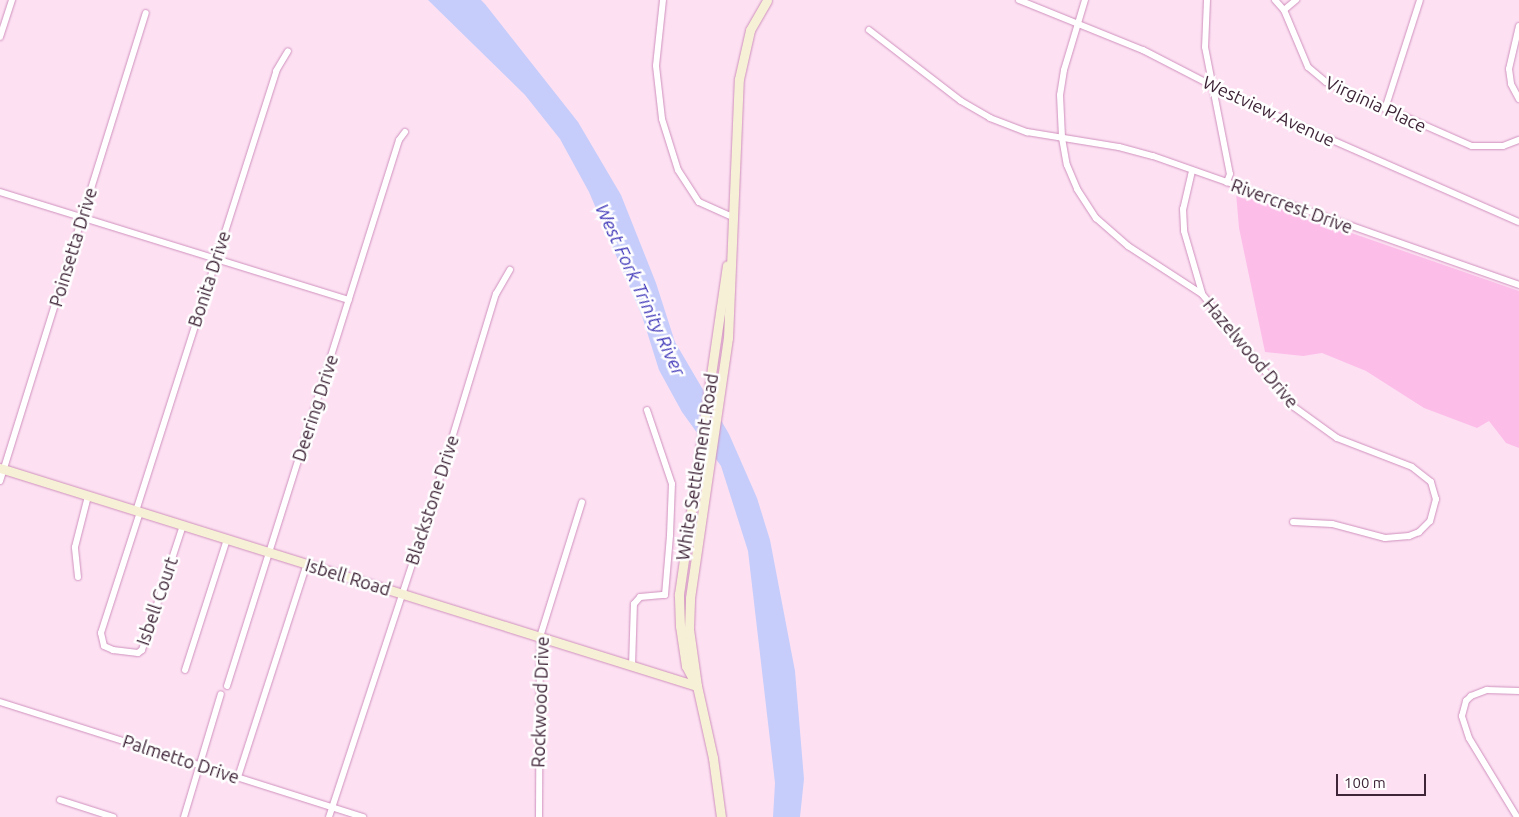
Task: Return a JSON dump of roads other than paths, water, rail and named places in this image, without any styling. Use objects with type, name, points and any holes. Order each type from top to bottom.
[{"type":"main road","name":"White Settlement Road","points":[[697,686],[686,666],[680,626],[680,584],[730,246],[743,54],[750,30],[767,0]]},
{"type":"main road","name":"White Settlement Road","points":[[721,817],[713,758],[697,686],[689,629],[702,513],[722,379],[732,288],[730,246]]},
{"type":"main road","name":"Isbell Road","points":[[2,469],[697,686]]},
{"type":"street","points":[[0,37],[12,0]]},
{"type":"street","points":[[663,0],[656,66],[662,119],[678,170],[699,202],[732,217]]},
{"type":"street","name":"Westview Avenue","points":[[1019,0],[1078,22],[1143,50],[1210,85],[1519,222]]},
{"type":"street","name":"Hazelwood Drive","points":[[1085,0],[1062,87],[1062,138],[1067,165],[1076,188],[1096,218],[1128,246],[1202,294],[1294,407],[1337,438],[1412,468],[1431,482],[1435,509],[1426,526],[1409,536],[1385,538],[1332,524],[1293,522]]},
{"type":"street","points":[[1207,0],[1205,47],[1210,85],[1230,174],[1228,182]]},
{"type":"street","name":"Virginia Place","points":[[1275,0],[1284,10],[1303,60],[1316,76],[1385,109],[1472,146],[1496,147],[1519,140]]},
{"type":"street","points":[[1284,10],[1296,0]]},
{"type":"street","points":[[1385,109],[1420,0]]},
{"type":"street","name":"Poinsetta Drive","points":[[0,482],[2,469],[146,13]]},
{"type":"street","points":[[1519,26],[1509,69],[1511,84],[1519,99]]},
{"type":"street","name":"Rivercrest Drive","points":[[869,30],[961,101],[990,118],[1027,132],[1119,147],[1228,182],[1519,285]]},
{"type":"street","name":"Bonita Drive","points":[[138,511],[276,71],[288,51]]},
{"type":"street","name":"Deering Drive","points":[[227,686],[399,140],[405,132]]},
{"type":"street","points":[[1192,171],[1183,209],[1184,231],[1202,294]]},
{"type":"street","points":[[0,192],[349,300]]},
{"type":"street","name":"Blackstone Drive","points":[[329,817],[402,594],[496,294],[510,270]]},
{"type":"street","points":[[632,666],[634,604],[640,596],[665,595],[670,535],[672,484],[647,410]]},
{"type":"street","points":[[78,577],[75,547],[88,496]]},
{"type":"street","name":"Rockwood Drive","points":[[539,817],[540,637],[582,502]]},
{"type":"street","name":"Isbell Court","points":[[138,511],[101,633],[104,646],[113,650],[138,653],[142,650],[183,525]]},
{"type":"street","points":[[185,670],[227,539]]},
{"type":"street","points":[[238,778],[307,564]]},
{"type":"street","points":[[1517,817],[1469,738],[1462,716],[1466,701],[1471,696],[1486,690],[1519,691]]},
{"type":"street","points":[[184,817],[221,694]]},
{"type":"street","name":"Palmetto Drive","points":[[0,702],[363,817]]},
{"type":"street","points":[[60,800],[113,817]]},
{"type":"water","name":"West Fork Trinity River","points":[[428,0],[481,0],[485,4],[578,122],[621,195],[656,283],[675,342],[729,434],[757,498],[770,540],[795,671],[804,779],[800,817],[773,817],[775,783],[748,551],[721,466],[682,412],[659,370],[642,316],[589,192],[560,139],[525,95]]}]
